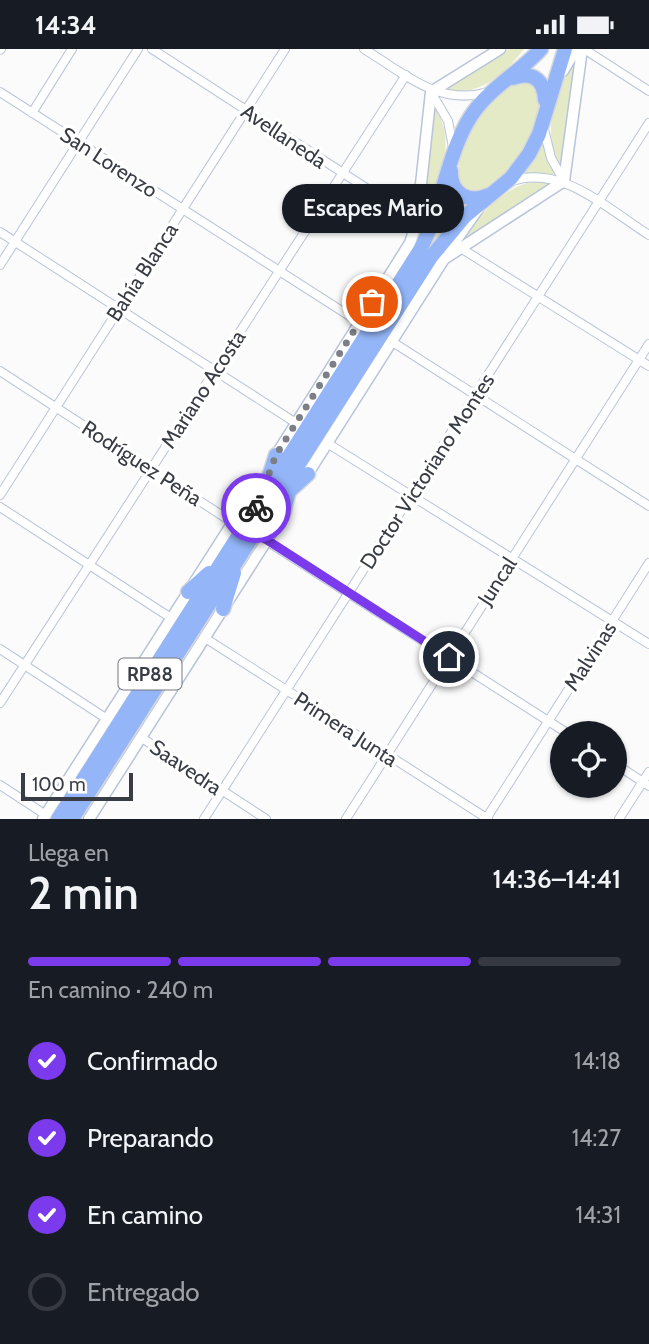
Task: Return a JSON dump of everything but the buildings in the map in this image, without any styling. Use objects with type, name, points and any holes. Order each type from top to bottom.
[{"type":"highway","name":"RP88","points":[[292,464],[420,250],[450,171],[459,138],[471,117],[500,85],[518,72],[541,49]]},
{"type":"highway","name":"RP88","points":[[72,819],[265,505],[431,257],[456,225],[499,188],[529,154],[545,114],[565,49]]},
{"type":"highway","points":[[500,85],[522,75],[538,79],[544,89],[545,114]]},
{"type":"highway","points":[[450,171],[451,183],[461,195],[481,199],[499,188]]},
{"type":"highway","points":[[265,505],[269,477],[292,464]]},
{"type":"highway","points":[[265,505],[289,492],[292,464]]},
{"type":"highway","points":[[206,599],[209,573],[232,557]]},
{"type":"highway","points":[[206,599],[232,583],[232,557]]},
{"type":"highway","name":"RP88","points":[[49,818],[206,599]]},
{"type":"street","points":[[32,113],[72,49]]},
{"type":"street","points":[[0,265],[138,49]]},
{"type":"street","name":"Avellaneda","points":[[152,49],[417,221]]},
{"type":"street","name":"Bahía Blanca","points":[[0,495],[285,49]]},
{"type":"street","points":[[364,49],[431,92],[467,96],[500,85]]},
{"type":"street","points":[[431,92],[500,49]]},
{"type":"street","points":[[518,72],[533,49]]},
{"type":"street","points":[[550,95],[576,49]]},
{"type":"street","points":[[439,264],[459,247],[564,181],[583,49],[649,90]]},
{"type":"street","name":"Mariano Acosta","points":[[0,703],[406,75]]},
{"type":"street","name":"San Lorenzo","points":[[0,92],[359,322]]},
{"type":"street","points":[[292,464],[296,423],[410,243],[450,171],[450,128],[431,92]]},
{"type":"street","points":[[410,243],[417,221],[431,92]]},
{"type":"street","points":[[545,114],[549,152],[564,181]]},
{"type":"street","name":"Doctor Victoriano Montes","points":[[204,819],[649,123]]},
{"type":"street","points":[[499,188],[529,176],[564,181],[649,235]]},
{"type":"street","points":[[0,785],[49,818],[171,618],[206,599],[292,464],[327,443],[481,202]]},
{"type":"street","points":[[0,232],[296,423]]},
{"type":"street","points":[[459,247],[649,366]]},
{"type":"street","points":[[391,341],[649,506]]},
{"type":"street","name":"Juncal","points":[[346,819],[649,344]]},
{"type":"street","name":"Rodríguez Peña","points":[[0,371],[548,721]]},
{"type":"street","points":[[327,443],[649,644]]},
{"type":"street","points":[[0,507],[171,618]]},
{"type":"street","name":"Malvinas","points":[[487,819],[649,563]]},
{"type":"street","points":[[89,819],[205,638],[206,599]]},
{"type":"street","name":"Primera Junta","points":[[205,638],[487,819]]},
{"type":"street","points":[[0,649],[107,719]]},
{"type":"street","name":"Saavedra","points":[[142,738],[266,819]]},
{"type":"street","points":[[627,772],[646,784]]},
{"type":"street","points":[[619,819],[646,784],[649,772]]},
{"type":"green space","points":[[509,49],[524,49],[489,83],[467,91],[441,90]]},
{"type":"green space","points":[[576,58],[562,170],[555,156],[551,128],[562,85]]},
{"type":"green space","points":[[519,80],[535,83],[540,99],[536,126],[521,156],[510,169],[499,181],[475,194],[460,186],[459,170],[465,139],[481,111],[505,88]]},
{"type":"green space","points":[[433,105],[441,119],[446,147],[444,162],[421,218]]},
{"type":"green space","points":[[542,136],[546,156],[558,177],[522,174]]},
{"type":"green space","points":[[537,181],[554,184],[461,241],[484,212],[503,195]]},
{"type":"green space","points":[[448,191],[471,205],[253,526]]},
{"type":"way so far","points":[[256,508],[276,455],[372,302]]},
{"type":"place","name":"Escapes Mario","points":[[372,302]]},
{"type":"route","points":[[256,508],[243,529],[267,540],[449,657]]}]
